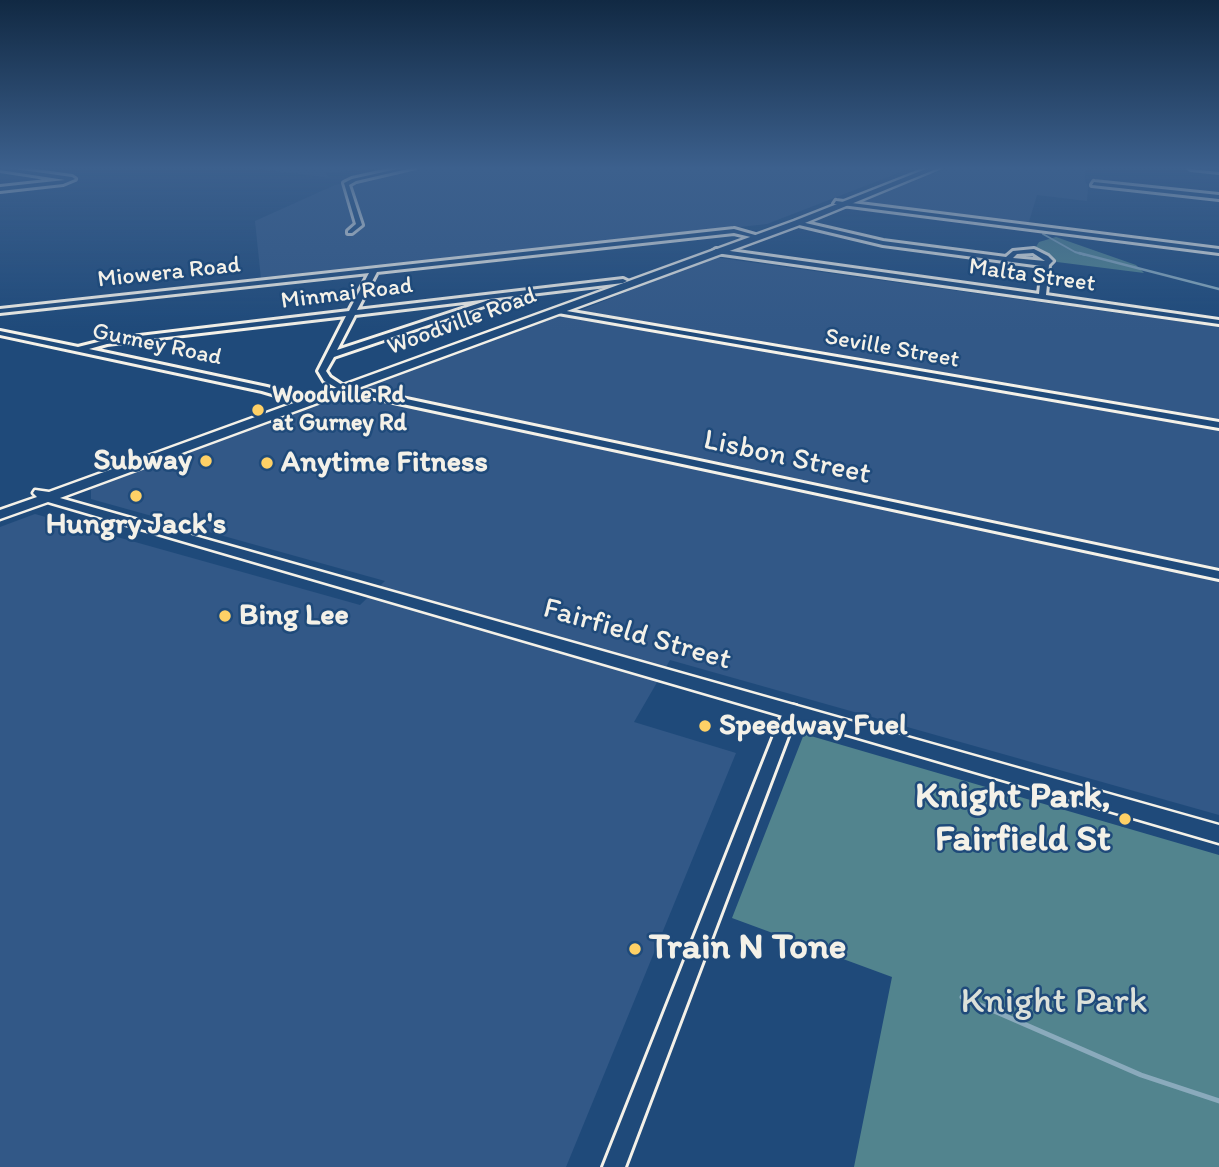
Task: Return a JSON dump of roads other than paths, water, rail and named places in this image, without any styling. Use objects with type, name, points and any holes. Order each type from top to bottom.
[{"type":"main road","name":"Woodville Road","points":[[0,515],[44,496],[623,281],[791,221]]},
{"type":"main road","name":"Woodville Road","points":[[341,387],[558,311],[754,235],[799,221]]},
{"type":"main road","name":"Woodville Road","points":[[0,507],[44,496]]},
{"type":"main road","name":"Fairfield Street","points":[[44,496],[1219,834]]},
{"type":"street","points":[[350,232],[359,225],[358,221]]},
{"type":"street","points":[[980,221],[1219,251]]},
{"type":"street","points":[[796,223],[883,243],[1009,258],[1015,252],[1034,251],[1049,261],[1046,264],[1042,297]]},
{"type":"street","name":"Miowera Road","points":[[0,311],[734,231],[754,235]]},
{"type":"street","name":"Malta Street","points":[[716,251],[1219,322]]},
{"type":"street","points":[[341,387],[327,379],[322,371],[374,270]]},
{"type":"street","name":"Minmai Road","points":[[77,350],[106,342],[623,281]]},
{"type":"street","points":[[331,355],[488,304],[507,294]]},
{"type":"street","name":"Seville Street","points":[[558,311],[1219,425]]},
{"type":"street","name":"Gurney Road","points":[[0,333],[264,389],[300,402]]},
{"type":"street","name":"Lisbon Street","points":[[341,387],[1219,575]]},
{"type":"street","points":[[614,1167],[791,710]]},
{"type":"waterway","points":[[1043,234],[1085,255]]},
{"type":"waterway","points":[[1079,253],[1219,289]]},
{"type":"waterway","points":[[962,997],[1141,1075],[1219,1101]]},
{"type":"place","name":"Woodville Rd at Gurney Rd","points":[[258,410]]},
{"type":"place","name":"Subway","points":[[206,461]]},
{"type":"place","name":"Anytime Fitness","points":[[267,463]]},
{"type":"place","name":"Hungry Jack's","points":[[136,496]]},
{"type":"place","name":"Bing Lee","points":[[225,616]]},
{"type":"place","name":"Speedway Fuel","points":[[705,726]]},
{"type":"place","name":"Knight Park, Fairfield St","points":[[1125,819]]},
{"type":"place","name":"Train N Tone","points":[[635,949]]},
{"type":"park label","name":"Knight Park","points":[[1054,1003]]}]
